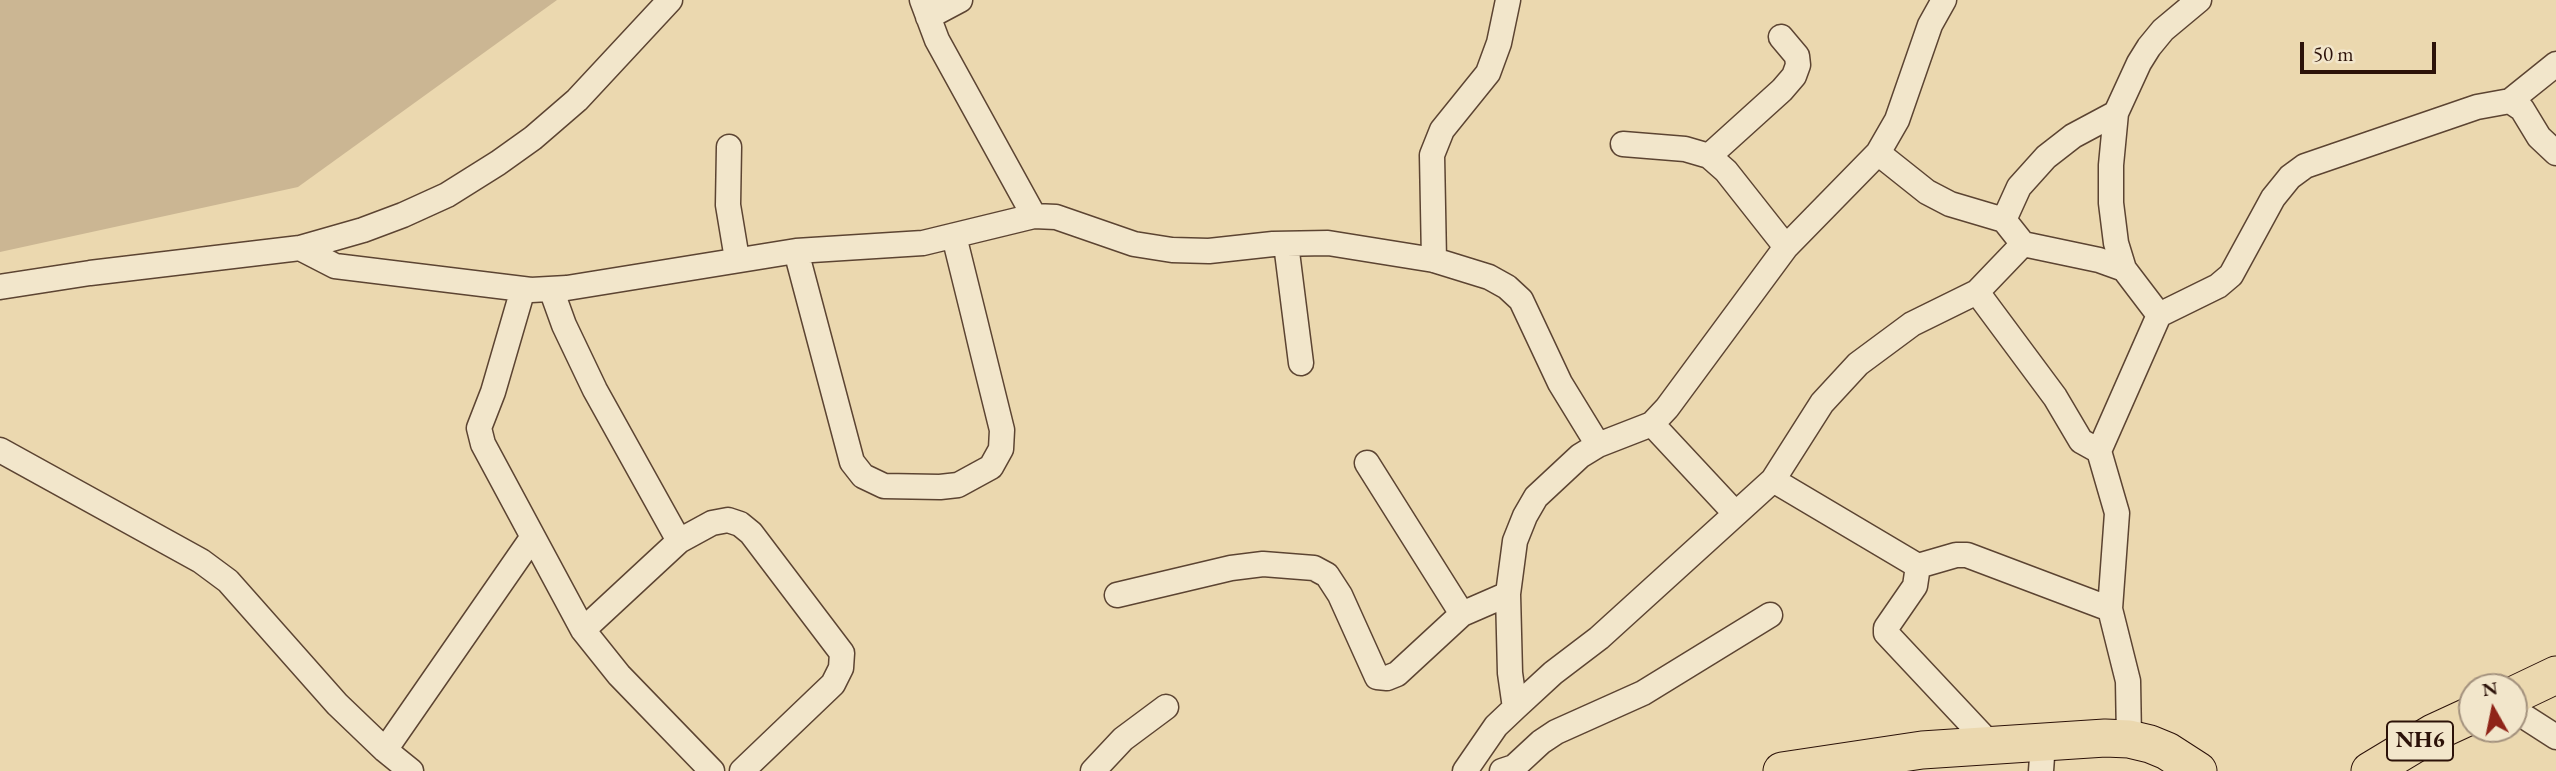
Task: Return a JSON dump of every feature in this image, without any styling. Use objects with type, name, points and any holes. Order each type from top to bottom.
[{"type":"highway","points":[[2528,688],[2556,675]]},
{"type":"highway","name":"NH6","points":[[2370,771],[2433,733],[2458,721]]},
{"type":"highway","points":[[1782,771],[1922,750],[1992,746],[2042,757],[2129,739],[2167,751],[2198,771]]},
{"type":"street","points":[[0,287],[90,273],[300,248],[403,215],[447,195],[533,138],[577,100],[670,0]]},
{"type":"street","points":[[960,0],[925,8],[937,40],[1034,216]]},
{"type":"street","points":[[1434,260],[1432,155],[1442,130],[1488,73],[1499,43],[1508,0]]},
{"type":"street","points":[[1515,708],[1510,673],[1508,594],[1515,541],[1530,506],[1536,497],[1580,456],[1598,445],[1652,424],[1667,408],[1786,247],[1878,153],[1897,120],[1930,25],[1944,0]]},
{"type":"street","points":[[2159,315],[2124,269],[2116,243],[2111,203],[2111,165],[2116,113],[2149,47],[2163,30],[2199,0]]},
{"type":"street","points":[[1709,156],[1794,76],[1798,65],[1797,56],[1781,37]]},
{"type":"street","points":[[2129,739],[2128,681],[2109,609],[2117,513],[2099,451],[2159,315],[2218,286],[2231,275],[2273,198],[2290,177],[2305,166],[2477,107],[2510,101],[2556,64]]},
{"type":"street","points":[[2510,101],[2522,109],[2539,137],[2556,153]]},
{"type":"street","points":[[2004,220],[2019,187],[2046,157],[2073,136],[2116,113]]},
{"type":"street","points":[[1623,144],[1685,149],[1709,156],[1726,171],[1786,247]]},
{"type":"street","points":[[729,147],[728,205],[737,260]]},
{"type":"street","points":[[1878,153],[1927,192],[1950,204],[2004,220],[2023,244],[2099,260],[2124,269]]},
{"type":"street","points":[[300,248],[335,265],[523,289],[551,289],[796,251],[923,243],[1034,216],[1056,217],[1134,244],[1172,250],[1209,251],[1328,243],[1434,260],[1489,277],[1507,287],[1521,300],[1532,319],[1560,383],[1598,445]]},
{"type":"street","points":[[796,251],[852,462],[863,476],[884,486],[940,487],[958,485],[991,467],[1001,449],[1002,430],[954,236]]},
{"type":"street","points":[[1286,244],[1301,363]]},
{"type":"street","points":[[1465,771],[1496,726],[1515,708],[1553,673],[1599,638],[1773,480],[1822,402],[1858,364],[1912,324],[1977,292],[2023,244]]},
{"type":"street","points":[[523,289],[479,434],[583,630],[619,675],[712,771]]},
{"type":"street","points":[[551,289],[564,326],[595,390],[679,541]]},
{"type":"street","points":[[1977,292],[2055,397],[2081,441],[2099,451]]},
{"type":"street","points":[[1652,424],[1735,513]]},
{"type":"street","points":[[0,450],[201,561],[228,581],[337,704],[411,771]]},
{"type":"street","points":[[1367,463],[1462,614]]},
{"type":"street","points":[[1773,480],[1918,566],[1955,555],[1967,555],[2109,609]]},
{"type":"street","points":[[583,630],[679,541],[712,523],[728,520],[740,524],[751,533],[842,653],[841,668],[833,684],[743,771]]},
{"type":"street","points":[[385,750],[532,538]]},
{"type":"street","points":[[1117,595],[1231,568],[1263,564],[1314,568],[1327,575],[1340,595],[1377,677],[1387,678],[1396,674],[1462,614],[1508,594]]},
{"type":"street","points":[[1918,566],[1916,586],[1886,628],[1886,633],[1992,746]]},
{"type":"street","points":[[1502,771],[1514,767],[1556,732],[1643,694],[1769,615]]},
{"type":"street","points":[[1093,771],[1124,739],[1166,707]]},
{"type":"street","points":[[2528,719],[2556,737]]},
{"type":"shaded area","points":[[0,0],[557,0],[298,187],[0,252]]}]
